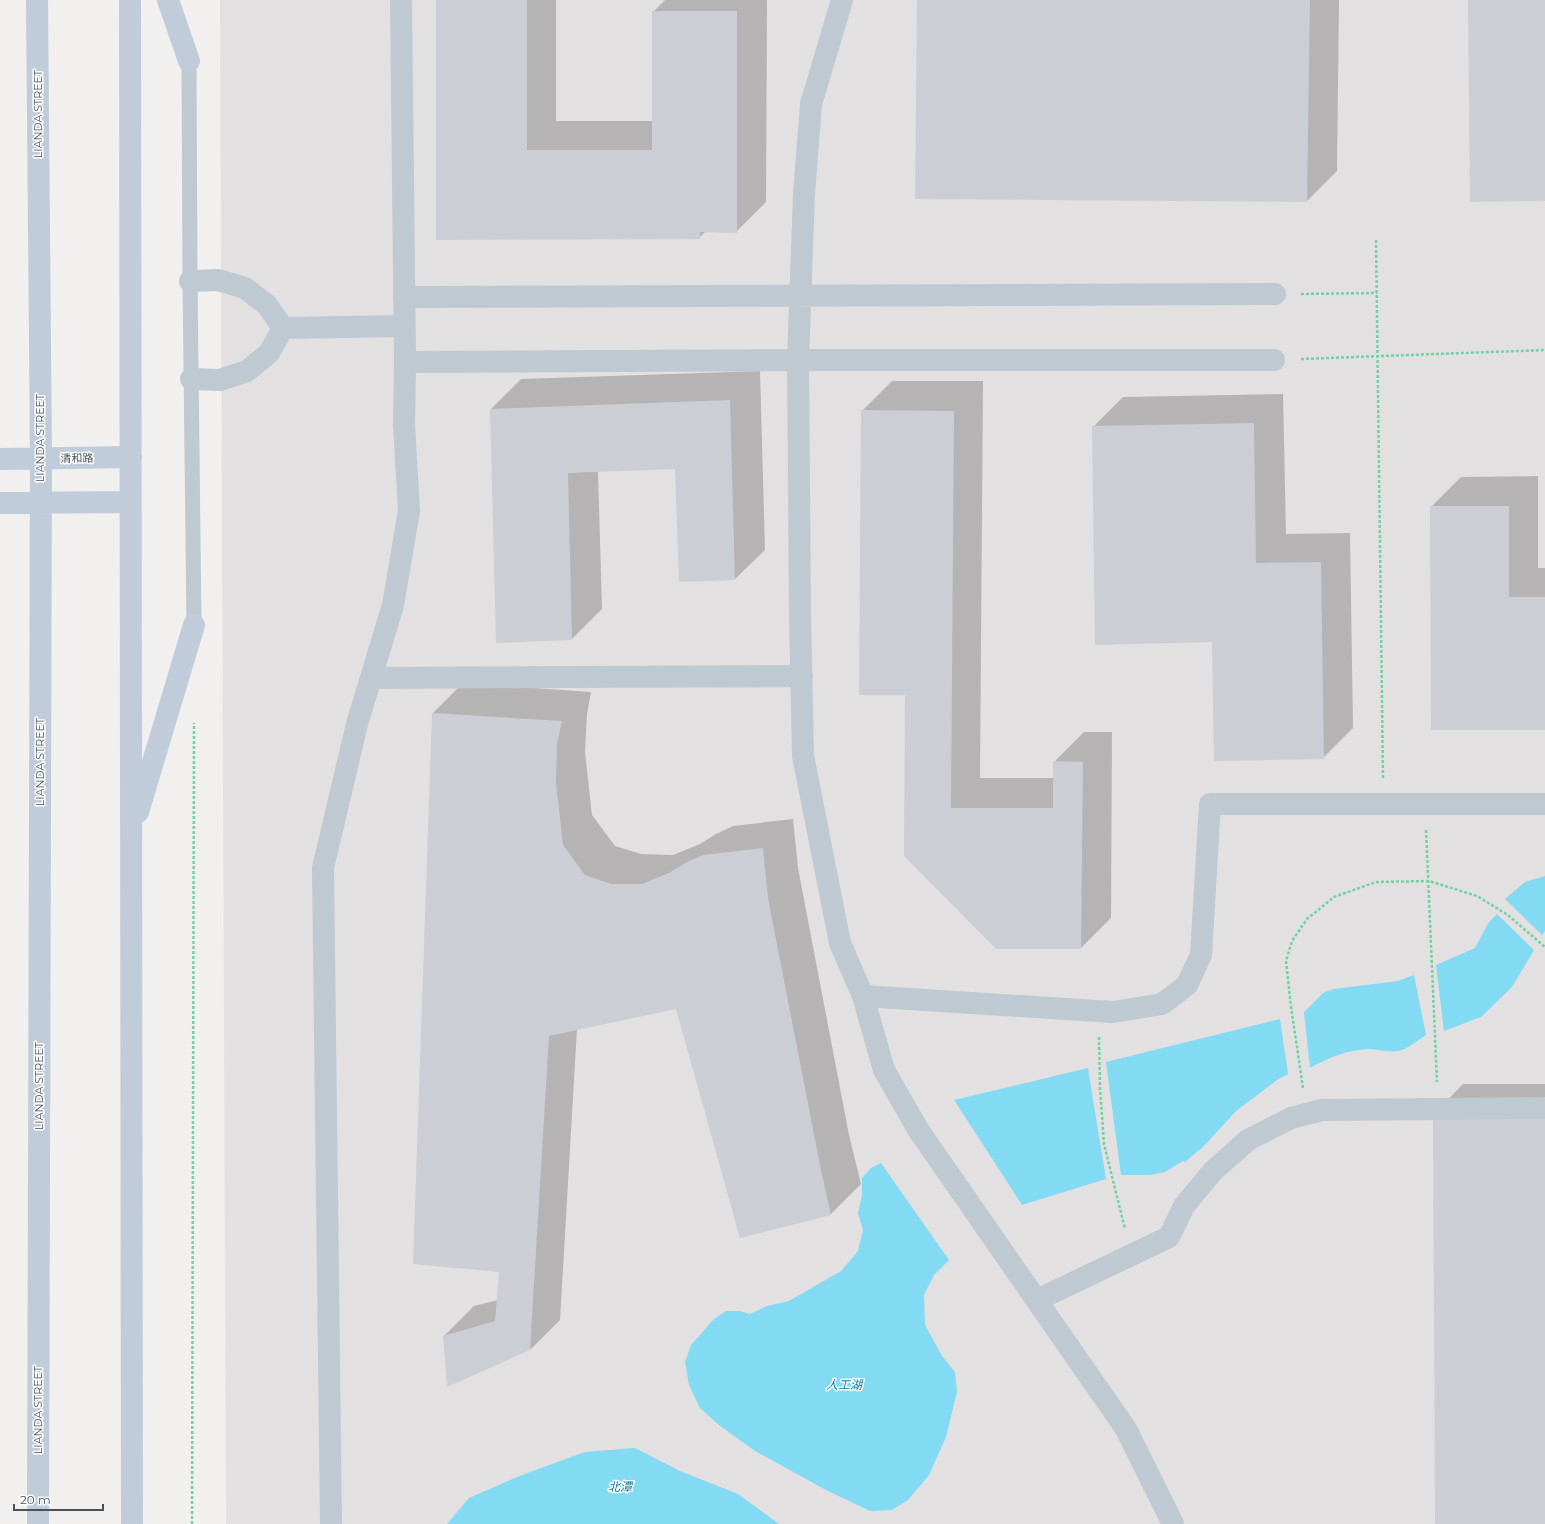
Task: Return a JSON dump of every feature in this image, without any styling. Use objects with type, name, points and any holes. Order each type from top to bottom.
[{"type":"main road","name":"LIANDA STREET","points":[[37,0],[40,459],[38,1524]]},
{"type":"main road","points":[[130,0],[132,1524]]},
{"type":"main road","points":[[168,0],[189,61]]},
{"type":"main road","name":"清和路","points":[[0,459],[131,457]]},
{"type":"main road","points":[[0,503],[130,502]]},
{"type":"main road","points":[[131,835],[194,625]]},
{"type":"street","points":[[331,1524],[323,868],[357,724],[393,605],[408,510],[404,425],[405,362],[401,0]]},
{"type":"street","points":[[842,0],[811,104],[804,194],[798,360],[804,756],[840,943],[863,996],[884,1070],[919,1131],[1126,1429],[1173,1524]]},
{"type":"street","points":[[190,281],[218,280],[245,288],[267,305],[283,328]]},
{"type":"street","points":[[404,297],[1275,294]]},
{"type":"street","points":[[283,328],[404,326]]},
{"type":"street","points":[[191,379],[220,380],[247,371],[269,353],[283,328]]},
{"type":"street","points":[[405,362],[1274,360]]},
{"type":"street","points":[[370,678],[802,676]]},
{"type":"street","points":[[863,996],[1113,1012],[1162,1004],[1187,985],[1201,955],[1210,804],[1545,804]]},
{"type":"street","points":[[1037,1300],[1169,1236],[1184,1206],[1213,1171],[1248,1140],[1291,1118],[1322,1110],[1545,1108]]},
{"type":"lane","points":[[189,61],[194,625]]},
{"type":"path","points":[[1376,240],[1383,804]]},
{"type":"path","points":[[1275,294],[1377,293]]},
{"type":"path","points":[[1274,360],[1545,350]]},
{"type":"path","points":[[192,1524],[194,721]]},
{"type":"path","points":[[1425,804],[1438,1109]]},
{"type":"path","points":[[1306,1114],[1286,961],[1292,941],[1307,919],[1334,897],[1376,882],[1429,881],[1456,888],[1483,900],[1508,915],[1545,947]]},
{"type":"path","points":[[1100,1011],[1098,1052],[1104,1144],[1132,1254]]},
{"type":"shaded area","points":[[220,0],[1545,0],[1545,1524],[226,1524]]},
{"type":"water","points":[[1545,876],[1545,931],[1542,935],[1505,899],[1525,882]]},
{"type":"water","points":[[1497,914],[1534,950],[1512,987],[1481,1017],[1444,1031],[1436,965],[1475,948],[1489,922]]},
{"type":"water","points":[[1414,975],[1426,1035],[1402,1050],[1390,1051],[1368,1049],[1353,1051],[1331,1058],[1310,1068],[1304,1012],[1323,993],[1334,989],[1398,981]]},
{"type":"water","points":[[1280,1019],[1288,1074],[1277,1080],[1236,1111],[1204,1146],[1185,1162],[1183,1161],[1165,1172],[1150,1175],[1121,1175],[1106,1062]]},
{"type":"water","points":[[1088,1068],[1106,1179],[1022,1205],[954,1100]]},
{"type":"water","name":"人工湖","points":[[881,1163],[949,1260],[934,1275],[924,1295],[925,1325],[942,1356],[955,1372],[957,1392],[946,1437],[929,1475],[908,1500],[892,1510],[870,1511],[826,1490],[755,1451],[719,1425],[700,1408],[689,1385],[685,1362],[691,1345],[714,1319],[726,1311],[739,1311],[750,1314],[767,1306],[789,1301],[841,1271],[858,1251],[863,1230],[858,1213],[862,1195],[862,1178],[871,1168]]},
{"type":"water","name":"北潭","points":[[635,1448],[680,1471],[738,1494],[779,1524],[447,1524],[469,1498],[522,1475],[585,1452]]},
{"type":"building","points":[[436,0],[527,0],[527,150],[652,150],[652,11],[737,11],[737,233],[700,232],[700,239],[436,240]]},
{"type":"building","points":[[917,0],[1310,0],[1307,202],[915,199]]},
{"type":"building","points":[[1468,0],[1545,0],[1545,201],[1470,202]]},
{"type":"building","points":[[730,400],[735,580],[679,582],[675,469],[568,473],[572,640],[496,643],[490,409]]},
{"type":"building","points":[[861,410],[954,411],[951,808],[1053,808],[1053,761],[1083,762],[1081,949],[996,949],[904,856],[905,695],[859,695]]},
{"type":"building","points":[[1254,423],[1256,563],[1321,562],[1324,759],[1214,761],[1212,642],[1095,645],[1092,426]]},
{"type":"building","points":[[1430,506],[1509,506],[1509,597],[1545,597],[1545,730],[1431,730]]},
{"type":"building","points":[[432,713],[562,721],[557,745],[556,782],[563,845],[585,875],[611,884],[642,884],[669,873],[685,863],[703,855],[763,848],[768,898],[831,1215],[740,1238],[676,1009],[549,1036],[530,1350],[447,1387],[443,1336],[495,1321],[499,1272],[413,1264]]},
{"type":"building","points":[[1545,1113],[1545,1524],[1435,1524],[1433,1114]]}]
